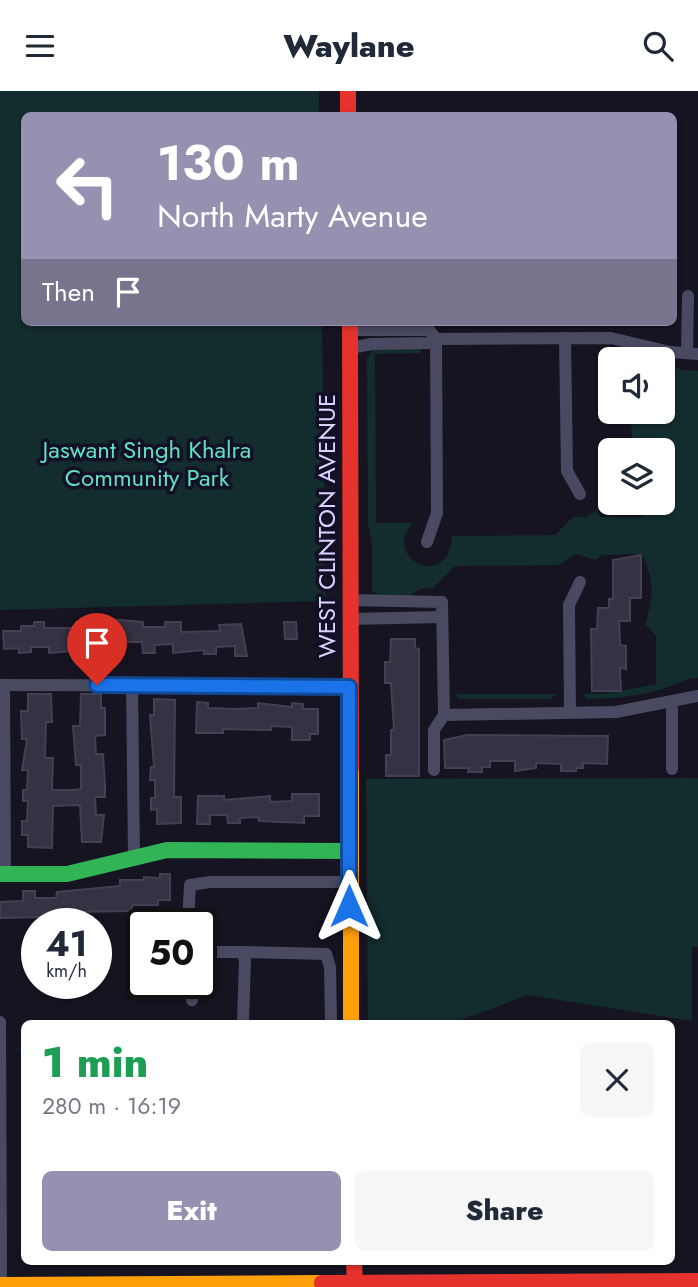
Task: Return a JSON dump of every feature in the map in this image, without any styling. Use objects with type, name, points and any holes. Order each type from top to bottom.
[{"type":"street","points":[[348,91],[348,112]]},
{"type":"street","points":[[350,348],[372,344],[429,342],[436,339],[611,338],[693,353],[688,296]]},
{"type":"street","points":[[350,326],[429,330],[436,339],[437,513],[427,542]]},
{"type":"street","name":"WEST CLINTON AVENUE","points":[[350,326],[351,1020]]},
{"type":"street","points":[[565,338],[567,471],[580,494]]},
{"type":"street","points":[[570,712],[569,605],[580,582]]},
{"type":"street","points":[[350,600],[442,602],[444,715],[434,730],[434,770]]},
{"type":"street","points":[[349,619],[442,617]]},
{"type":"street","points":[[349,687],[2,685],[3,874],[67,874],[167,850],[349,851]]},
{"type":"street","points":[[132,685],[134,858]]},
{"type":"street","points":[[444,715],[616,712],[698,696]]},
{"type":"street","points":[[672,702],[672,769]]},
{"type":"street","points":[[189,908],[190,885],[209,882],[349,882]]},
{"type":"street","points":[[217,952],[326,954],[330,967],[331,1020]]},
{"type":"street","points":[[240,952],[245,958],[243,1020]]},
{"type":"street","points":[[1,1022],[1,1285],[698,1281]]},
{"type":"street","points":[[354,1265],[355,1284]]},
{"type":"green space","name":"Jaswant Singh Khalra Community Park","points":[[0,91],[319,91],[319,112],[21,112],[21,326],[322,326],[326,601],[0,610]]},
{"type":"green space","points":[[422,348],[420,353],[375,354],[376,523],[413,523],[405,536],[405,547],[410,557],[419,564],[430,566],[440,563],[448,553],[452,536],[555,535],[573,517],[585,517],[596,511],[601,517],[675,515],[675,438],[632,438],[631,424],[675,424],[675,367],[698,371],[698,678],[629,696],[587,699],[582,694],[611,693],[656,684],[656,636],[645,624],[650,605],[651,580],[642,554],[602,555],[596,560],[576,554],[559,565],[455,566],[433,588],[420,589],[409,596],[382,597],[372,591],[372,545],[368,523],[367,359],[373,350]]},
{"type":"green space","points":[[455,694],[556,694],[551,699],[460,699]]},
{"type":"green space","points":[[698,778],[698,947],[692,947],[692,1021],[528,995],[461,1020],[368,1020],[366,779]]},
{"type":"building","points":[[641,555],[641,598],[630,598],[630,621],[619,621],[620,645],[626,646],[626,669],[620,668],[621,691],[592,691],[591,629],[597,629],[598,608],[609,608],[609,599],[613,599],[613,560]]},
{"type":"building","points":[[108,619],[143,622],[143,627],[165,627],[165,622],[181,622],[181,632],[220,631],[219,625],[241,624],[247,656],[235,656],[235,646],[216,647],[216,654],[204,654],[204,650],[173,653],[173,644],[154,645],[155,653],[143,653],[142,642],[123,642],[123,653],[112,653],[112,648],[49,653],[49,647],[31,647],[31,652],[19,653],[19,648],[4,649],[3,631],[21,631],[21,626],[34,626],[34,622],[44,622],[44,628],[76,628],[76,622],[108,622]]},
{"type":"building","points":[[284,622],[296,622],[297,639],[285,639]]},
{"type":"building","points":[[391,639],[415,639],[415,648],[419,649],[419,776],[386,776],[386,755],[391,755],[391,730],[394,730],[391,683],[385,683],[385,662],[390,662]]},
{"type":"building","points":[[28,694],[51,694],[52,722],[46,722],[45,758],[53,758],[52,790],[74,790],[81,789],[81,765],[76,765],[73,726],[80,726],[81,694],[101,694],[101,708],[105,708],[105,735],[95,736],[96,754],[103,754],[105,797],[95,797],[96,815],[104,815],[101,842],[82,842],[80,805],[53,806],[52,848],[28,847],[28,835],[22,835],[22,821],[27,821],[28,801],[23,801],[23,790],[27,790],[28,770],[22,770],[27,739],[22,739],[21,711],[28,711]]},
{"type":"building","points":[[154,699],[175,700],[174,797],[181,797],[181,823],[157,824],[157,809],[151,810],[151,798],[155,798],[155,780],[150,780],[151,767],[154,767],[150,715],[154,715]]},
{"type":"building","points":[[197,702],[208,703],[208,708],[235,709],[258,708],[258,703],[292,707],[292,703],[303,704],[303,709],[318,709],[318,734],[310,734],[310,740],[292,740],[292,727],[271,726],[271,730],[223,729],[223,733],[196,733]]},
{"type":"building","points":[[467,735],[608,736],[607,764],[583,763],[583,768],[576,768],[576,771],[561,771],[561,764],[536,763],[536,768],[515,771],[515,761],[490,761],[490,767],[482,767],[482,772],[468,772],[469,768],[445,768],[444,740]]},
{"type":"building","points":[[292,794],[319,794],[319,816],[304,816],[304,823],[259,821],[258,817],[240,818],[240,823],[228,823],[227,815],[210,815],[210,824],[197,824],[198,796],[224,796],[224,800],[270,796],[270,802],[292,801]]},
{"type":"building","points":[[160,874],[170,874],[170,900],[158,900],[158,905],[132,905],[132,908],[126,908],[126,911],[112,911],[112,908],[21,908],[21,918],[0,918],[0,902],[23,901],[23,891],[35,891],[35,898],[56,898],[57,892],[120,886],[120,880],[160,878]]},
{"type":"traffic: fast","points":[[0,874],[67,874],[167,850],[349,851]]},
{"type":"traffic: slow","points":[[351,768],[351,1020]]},
{"type":"traffic: slow","points":[[0,1285],[322,1283]]},
{"type":"traffic: jam","points":[[348,91],[348,112]]},
{"type":"traffic: jam","points":[[350,326],[351,768]]},
{"type":"traffic: jam","points":[[354,1265],[355,1287]]},
{"type":"traffic: jam","points":[[322,1283],[698,1281]]},
{"type":"route","points":[[97,685],[349,687],[349,906]]}]
